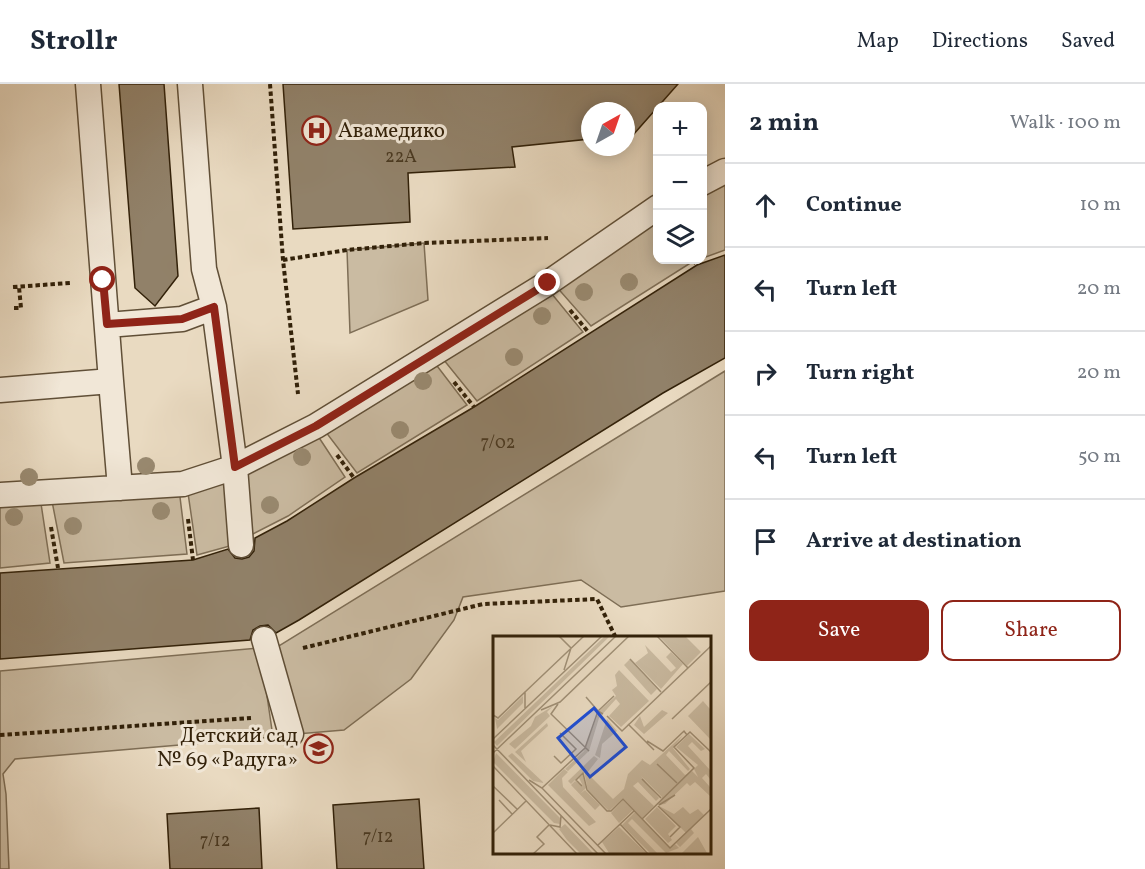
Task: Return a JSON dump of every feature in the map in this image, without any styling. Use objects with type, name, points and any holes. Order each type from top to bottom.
[{"type":"lane","points":[[88,84],[120,488]]},
{"type":"lane","points":[[190,84],[204,269],[214,307],[235,467],[241,545]]},
{"type":"lane","points":[[707,180],[725,171]]},
{"type":"lane","points":[[0,495],[183,484],[235,467],[303,432],[548,283],[653,210]]},
{"type":"lane","points":[[107,324],[182,319],[214,307]]},
{"type":"lane","points":[[0,390],[111,381]]},
{"type":"lane","points":[[267,648],[288,725]]},
{"type":"path","points":[[270,84],[283,260],[303,432]]},
{"type":"path","points":[[283,260],[347,250],[424,243],[549,238]]},
{"type":"path","points":[[13,287],[103,280]]},
{"type":"path","points":[[14,308],[21,308],[19,287]]},
{"type":"path","points":[[267,648],[483,604],[597,599],[615,636]]},
{"type":"path","points":[[0,735],[288,725]]},
{"type":"shaded area","points":[[725,176],[725,250],[707,257],[707,210],[707,186]]},
{"type":"shaded area","points":[[653,215],[653,264],[689,264],[591,326],[554,284]]},
{"type":"shaded area","points":[[424,243],[428,300],[350,333],[347,250]]},
{"type":"shaded area","points":[[547,288],[583,332],[477,401],[439,354]]},
{"type":"shaded area","points":[[431,358],[467,405],[357,473],[322,427]]},
{"type":"shaded area","points":[[725,371],[725,591],[621,607],[581,580],[463,597],[454,620],[411,679],[344,730],[297,734],[277,647]]},
{"type":"shaded area","points":[[314,430],[345,477],[288,516],[245,538],[239,468]]},
{"type":"shaded area","points":[[232,473],[237,544],[197,555],[187,486]]},
{"type":"shaded area","points":[[179,489],[187,554],[64,563],[51,496]]},
{"type":"shaded area","points":[[40,497],[50,563],[0,568],[0,501]]},
{"type":"shaded area","points":[[260,648],[273,737],[15,759],[3,774],[9,869],[0,869],[0,671]]},
{"type":"building","points":[[119,84],[164,84],[178,276],[155,306],[135,288]]},
{"type":"building","points":[[283,84],[678,84],[662,102],[653,102],[653,112],[635,133],[635,102],[581,102],[581,140],[512,147],[515,167],[408,173],[410,222],[293,229]]},
{"type":"building","points":[[725,255],[725,358],[663,393],[276,633],[268,625],[253,630],[250,640],[0,659],[0,573],[193,560],[228,549],[235,558],[249,557],[254,551],[255,538],[287,521],[354,478],[474,407],[697,265],[707,264],[707,261]]},
{"type":"building","points":[[419,799],[424,869],[337,869],[333,805]]},
{"type":"building","points":[[259,808],[262,869],[170,869],[167,814]]},
{"type":"place","name":"Авамедико","points":[[317,131]]},
{"type":"place","name":"Детский сад № 69 «Радуга»","points":[[319,748]]},
{"type":"route","points":[[103,280],[107,324],[182,319],[214,307],[235,467],[316,426],[548,283]]}]
